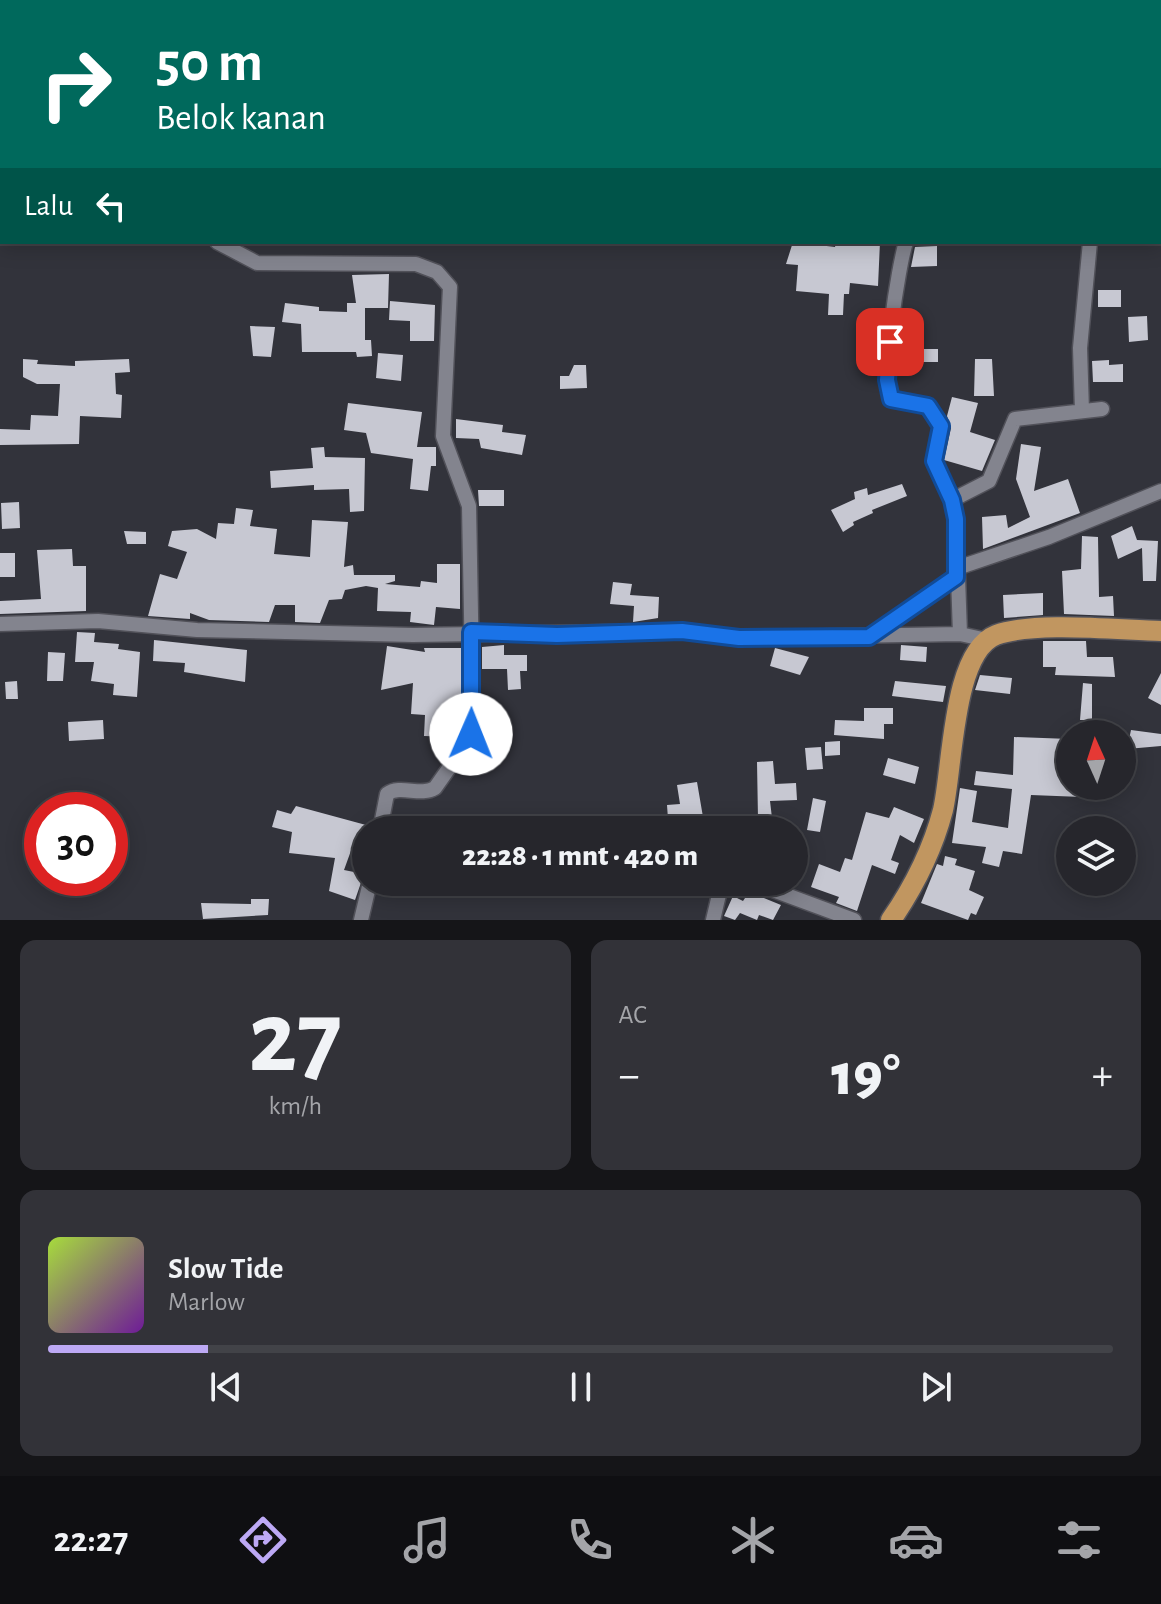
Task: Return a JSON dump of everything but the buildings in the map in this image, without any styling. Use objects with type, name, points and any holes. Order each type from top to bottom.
[{"type":"main road","points":[[891,920],[930,846],[942,812],[966,674],[975,653],[987,640],[1018,631],[1161,631]]},
{"type":"street","points":[[221,244],[257,263],[416,264],[446,279],[452,298],[443,436],[445,451],[469,506],[471,734],[431,792],[395,789],[387,794],[383,816]]},
{"type":"street","points":[[906,244],[890,342],[888,390],[891,399],[928,406],[941,426],[934,461],[952,500],[960,634]]},
{"type":"street","points":[[1082,411],[1080,348],[1090,244]]},
{"type":"street","points":[[952,500],[989,481],[1015,419],[1102,409]]},
{"type":"street","points":[[869,637],[957,572],[1161,491]]},
{"type":"street","points":[[0,624],[98,621],[287,633],[557,635],[682,631],[739,638],[960,634],[987,640]]},
{"type":"street","points":[[361,920],[367,896]]},
{"type":"street","points":[[713,920],[719,896]]},
{"type":"street","points":[[789,896],[854,920]]},
{"type":"route","points":[[471,734],[471,632],[557,635],[682,631],[739,638],[869,637],[956,577],[956,519],[933,452],[940,438],[941,426],[928,406],[891,399],[887,380],[890,342]]}]
